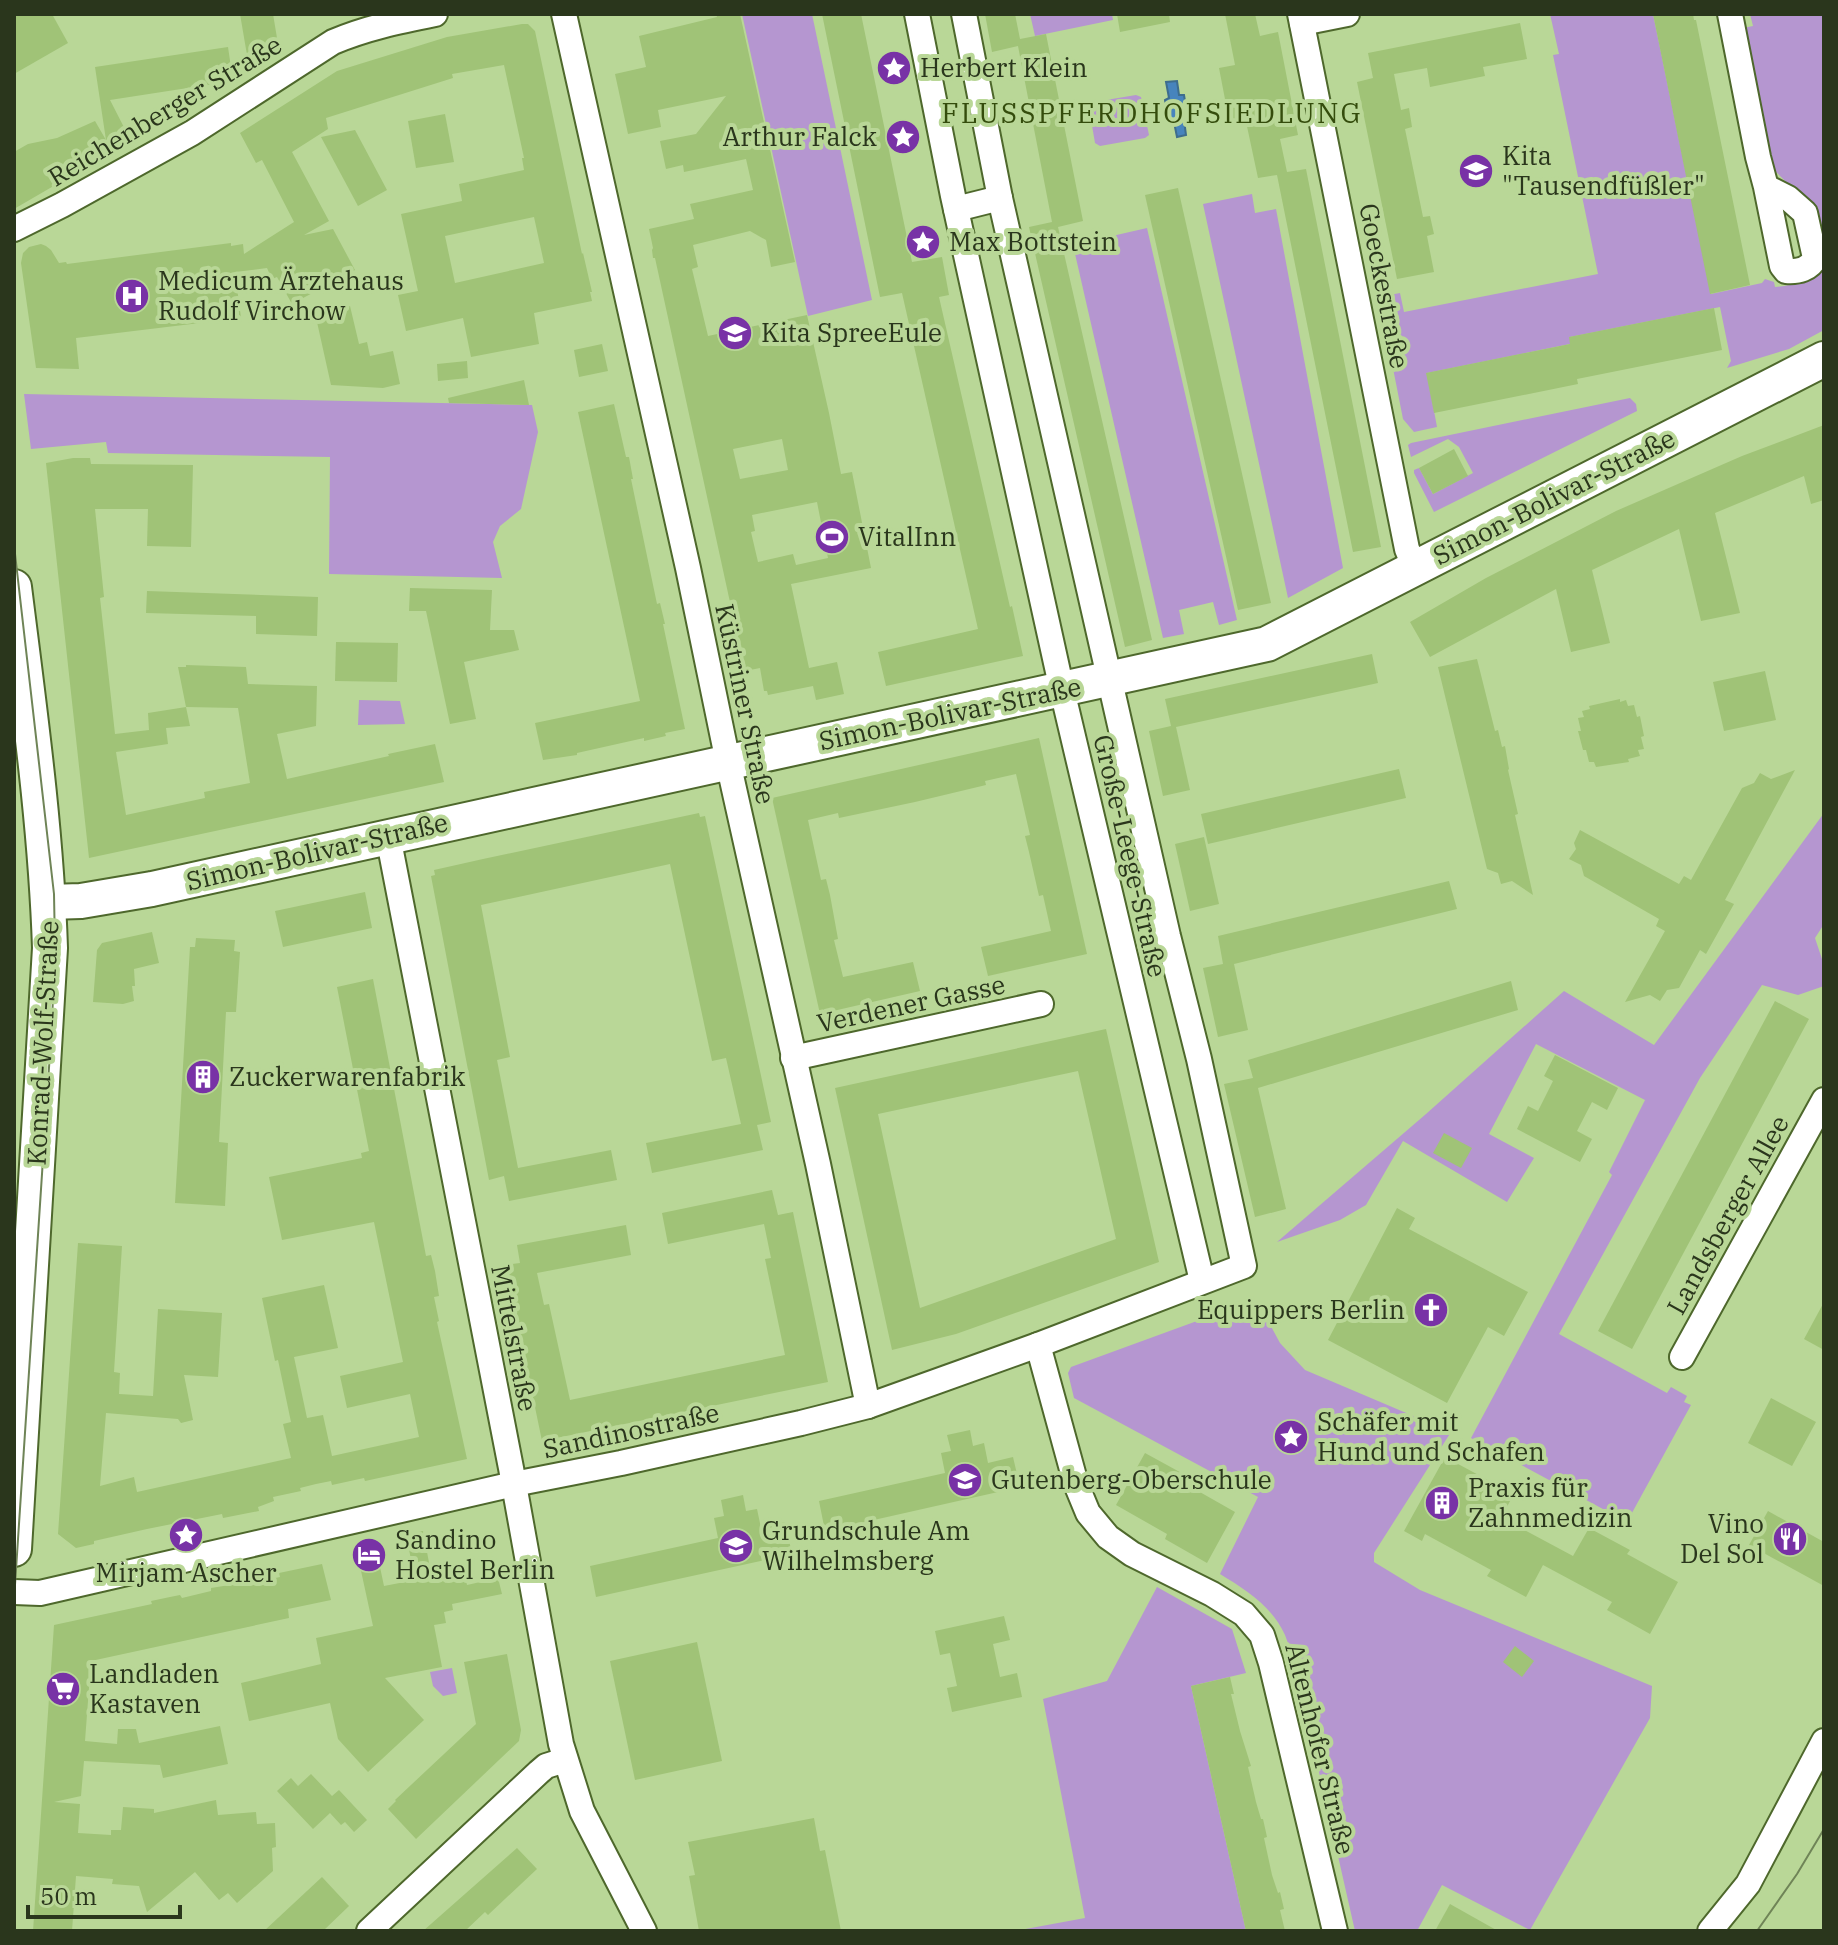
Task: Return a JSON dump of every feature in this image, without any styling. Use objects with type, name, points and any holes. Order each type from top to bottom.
[{"type":"street","name":"Reichenberger Straße","points":[[14,229],[189,135],[333,42],[383,25],[435,14]]},
{"type":"street","name":"Küstriner Straße","points":[[564,14],[685,553],[868,1406]]},
{"type":"street","name":"Große-Leege-Straße","points":[[917,14],[956,209],[1062,690],[1202,1281]]},
{"type":"street","name":"Große-Leege-Straße","points":[[964,14],[1000,198],[1244,1266]]},
{"type":"street","points":[[1301,18],[1347,14]]},
{"type":"street","points":[[1730,14],[1766,187]]},
{"type":"street","name":"Goeckestraße","points":[[1301,18],[1407,549],[1415,568]]},
{"type":"street","points":[[956,209],[1000,198]]},
{"type":"street","name":"Simon-Bolivar-Straße","points":[[49,902],[81,901],[152,889],[1267,644],[1810,365]]},
{"type":"street","name":"Konrad-Wolf-Straße","points":[[14,587],[42,828],[50,948],[14,1549]]},
{"type":"street","name":"Mittelstraße","points":[[388,836],[565,1760],[582,1811],[644,1931]]},
{"type":"street","name":"Verdener Gasse","points":[[793,1058],[1041,1004]]},
{"type":"street","name":"Landsberger Allee","points":[[1682,1357],[1824,1100]]},
{"type":"street","name":"Sandinostraße","points":[[14,1592],[40,1593],[868,1406],[1244,1266]]},
{"type":"street","name":"Altenhofer Straße","points":[[1038,1345],[1076,1484],[1088,1513],[1108,1537],[1132,1554],[1233,1607],[1244,1614],[1262,1635],[1335,1931]]},
{"type":"street","points":[[1710,1931],[1748,1884],[1824,1741]]},
{"type":"street","points":[[369,1931],[539,1772],[546,1766],[565,1760]]},
{"type":"shaded area","points":[[742,14],[812,14],[872,300],[808,316]]},
{"type":"shaded area","points":[[1030,14],[1112,14],[1113,20],[1035,36]]},
{"type":"shaded area","points":[[1550,14],[1653,14],[1711,294],[1762,283],[1765,279],[1774,282],[1775,287],[1788,285],[1808,279],[1824,268],[1824,330],[1789,349],[1727,368],[1731,361],[1720,307],[1570,337],[1570,344],[1427,373],[1437,427],[1414,432],[1403,419],[1379,297],[1400,293],[1404,312],[1598,274],[1553,55],[1559,54]]},
{"type":"shaded area","points":[[1750,14],[1824,14],[1824,234],[1818,213],[1773,169],[1743,28],[1753,26]]},
{"type":"shaded area","points":[[1136,95],[1141,97],[1149,135],[1100,146],[1095,143],[1089,108],[1094,102]]},
{"type":"shaded area","points":[[1252,194],[1255,213],[1276,209],[1343,568],[1288,598],[1203,204]]},
{"type":"shaded area","points":[[1147,228],[1237,620],[1219,625],[1213,602],[1179,610],[1184,634],[1163,638],[1073,245]]},
{"type":"shaded area","points":[[24,394],[532,405],[538,432],[521,509],[500,526],[493,542],[502,578],[329,574],[330,457],[108,453],[106,442],[31,449]]},
{"type":"shaded area","points":[[1630,398],[1636,404],[1637,411],[1434,512],[1414,473],[1419,468],[1433,494],[1473,473],[1459,447],[1448,439],[1411,457],[1408,445],[1411,443]]},
{"type":"shaded area","points":[[359,700],[400,701],[405,724],[358,725]]},
{"type":"shaded area","points":[[1824,813],[1824,924],[1815,938],[1824,965],[1824,986],[1798,995],[1762,985],[1700,1078],[1559,1334],[1667,1393],[1671,1387],[1687,1396],[1684,1402],[1691,1405],[1627,1522],[1471,1438],[1612,1175],[1609,1172],[1645,1100],[1536,1044],[1489,1134],[1534,1158],[1507,1202],[1403,1141],[1366,1205],[1340,1220],[1277,1242],[1564,991],[1654,1045]]},
{"type":"shaded area","points":[[1249,1302],[1261,1308],[1280,1343],[1305,1370],[1451,1432],[1374,1553],[1374,1562],[1420,1590],[1652,1686],[1650,1718],[1530,1930],[1442,1885],[1417,1931],[1355,1931],[1295,1666],[1286,1639],[1266,1607],[1220,1574],[1258,1497],[1074,1398],[1068,1373],[1071,1367]]},
{"type":"shaded area","points":[[1157,1587],[1232,1629],[1246,1673],[1191,1686],[1246,1931],[1015,1931],[1085,1918],[1043,1699],[1107,1681]]},
{"type":"shaded area","points":[[452,1668],[457,1693],[443,1696],[433,1686],[430,1672]]},
{"type":"water","points":[[1177,81],[1179,95],[1184,95],[1188,119],[1184,120],[1186,135],[1177,137],[1174,122],[1169,122],[1165,100],[1169,98],[1166,82]]},
{"type":"building","points":[[14,14],[52,14],[68,43],[14,74]]},
{"type":"building","points":[[240,14],[273,14],[277,38],[272,39],[274,51],[247,55]]},
{"type":"building","points":[[716,14],[740,14],[795,262],[771,267],[766,240],[750,231],[693,245],[698,267],[692,269],[708,336],[807,315],[841,474],[852,472],[871,568],[791,584],[809,668],[837,662],[844,694],[816,700],[813,686],[768,695],[764,691],[760,668],[745,671],[653,258],[649,229],[694,219],[690,204],[753,190],[746,159],[684,172],[683,165],[666,169],[660,141],[696,134],[726,96],[658,110],[661,127],[628,134],[615,74],[646,67],[639,36],[717,17]],"holes":[[[782,439],[788,470],[740,479],[733,449]],[[817,502],[828,558],[796,565],[793,554],[758,562],[751,532],[755,531],[752,515]]]},
{"type":"building","points":[[822,14],[861,14],[912,262],[942,257],[949,295],[939,297],[1023,656],[886,686],[878,652],[978,629],[902,293],[880,297]]},
{"type":"building","points":[[985,14],[1015,14],[1020,39],[1046,34],[1083,221],[1058,227],[1152,640],[1125,647],[1029,227],[1052,222],[1018,46],[992,52]]},
{"type":"building","points":[[1117,14],[1169,14],[1170,22],[1120,32]]},
{"type":"building","points":[[1225,14],[1255,14],[1260,36],[1278,32],[1298,135],[1280,139],[1287,172],[1306,169],[1381,547],[1353,552],[1277,175],[1258,178],[1245,117],[1229,120],[1219,68],[1235,65]]},
{"type":"building","points":[[1653,14],[1693,14],[1696,20],[1750,285],[1710,294]]},
{"type":"building","points":[[1520,23],[1527,59],[1483,67],[1485,76],[1430,87],[1427,68],[1394,74],[1401,110],[1409,108],[1412,127],[1405,129],[1423,217],[1430,216],[1434,234],[1427,236],[1434,272],[1397,279],[1357,82],[1373,78],[1368,53]]},
{"type":"building","points":[[522,24],[528,24],[535,31],[592,292],[592,301],[534,313],[539,344],[471,357],[463,318],[406,331],[398,295],[418,291],[401,214],[462,201],[459,184],[524,170],[504,65],[452,74],[453,78],[326,118],[328,129],[292,152],[329,221],[304,235],[333,229],[355,270],[292,304],[277,277],[272,279],[267,268],[235,272],[241,318],[76,338],[79,369],[36,368],[21,263],[23,253],[29,247],[46,246],[59,263],[67,264],[231,243],[231,246],[243,244],[244,254],[294,222],[262,160],[256,163],[240,133],[337,71],[447,37]],"holes":[[[534,217],[544,263],[455,283],[445,236]]]},
{"type":"building","points":[[228,47],[233,81],[110,100],[131,141],[14,209],[14,152],[28,144],[57,138],[95,121],[106,140],[95,67]]},
{"type":"building","points":[[445,114],[454,162],[416,168],[408,121]]},
{"type":"building","points":[[355,130],[387,190],[358,206],[321,137]]},
{"type":"building","points":[[1178,188],[1271,603],[1238,610],[1145,195]]},
{"type":"building","points":[[350,306],[359,344],[367,342],[370,356],[393,351],[400,384],[383,388],[331,385],[315,313]]},
{"type":"building","points":[[1714,308],[1722,350],[1577,379],[1578,384],[1434,413],[1426,373],[1570,344],[1569,337]]},
{"type":"building","points":[[602,344],[608,371],[579,377],[574,350]]},
{"type":"building","points":[[467,361],[468,378],[438,381],[437,364]]},
{"type":"building","points":[[524,380],[529,405],[449,403],[448,398]]},
{"type":"building","points":[[614,404],[626,457],[629,457],[631,479],[657,604],[660,603],[665,624],[685,729],[644,741],[644,738],[543,760],[535,723],[640,701],[578,412]]},
{"type":"building","points":[[1824,425],[1824,500],[1811,504],[1804,476],[1715,513],[1740,613],[1701,621],[1679,529],[1592,570],[1610,643],[1571,652],[1556,589],[1430,657],[1410,622],[1486,578],[1616,511],[1742,456]]},
{"type":"building","points":[[1454,449],[1468,476],[1433,494],[1419,468]]},
{"type":"building","points":[[90,458],[91,464],[193,465],[191,547],[147,546],[148,509],[95,509],[104,597],[100,598],[115,734],[149,730],[148,713],[186,707],[178,667],[246,667],[248,684],[317,686],[316,726],[277,734],[287,779],[435,744],[444,782],[89,858],[46,463]],"holes":[[[186,707],[238,708],[250,783],[204,792],[205,798],[126,815],[116,752],[168,744],[166,728],[190,726]]]},
{"type":"building","points":[[410,588],[492,590],[490,630],[514,630],[519,650],[464,662],[476,719],[450,724],[426,611],[409,611]]},
{"type":"building","points":[[147,591],[318,597],[317,636],[256,634],[256,616],[146,613]]},
{"type":"building","points":[[336,642],[398,643],[397,682],[335,681]]},
{"type":"building","points":[[1372,654],[1378,683],[1176,727],[1190,790],[1163,796],[1149,731],[1171,726],[1165,699]]},
{"type":"building","points":[[1477,659],[1495,731],[1498,730],[1502,747],[1505,746],[1518,814],[1515,815],[1533,895],[1512,881],[1501,884],[1498,873],[1487,869],[1438,667]]},
{"type":"building","points":[[1765,671],[1776,720],[1724,731],[1713,682]]},
{"type":"building","points":[[1620,699],[1620,702],[1626,700],[1628,706],[1634,705],[1637,717],[1640,716],[1644,749],[1638,750],[1640,756],[1628,759],[1629,762],[1596,767],[1594,762],[1589,762],[1586,750],[1583,750],[1578,718],[1584,717],[1582,711],[1590,709],[1589,706]]},
{"type":"building","points":[[1039,738],[1087,954],[988,976],[981,947],[1051,931],[1025,836],[1030,835],[1016,774],[985,781],[986,785],[915,802],[839,818],[838,813],[808,820],[821,880],[826,879],[830,895],[838,939],[834,940],[843,977],[913,962],[920,991],[820,1014],[772,798]]},
{"type":"building","points":[[1399,769],[1406,798],[1208,844],[1201,814]]},
{"type":"building","points":[[1795,770],[1725,900],[1734,904],[1706,954],[1700,950],[1679,988],[1667,990],[1660,1001],[1650,995],[1625,1002],[1665,931],[1656,926],[1659,919],[1584,876],[1581,865],[1569,859],[1576,849],[1574,843],[1580,830],[1679,884],[1684,876],[1691,880],[1742,788],[1754,783],[1760,773],[1771,779]]},
{"type":"building","points":[[699,813],[700,817],[705,816],[771,1122],[757,1125],[763,1150],[652,1173],[646,1143],[741,1124],[726,1058],[712,1061],[670,864],[481,905],[510,1057],[497,1060],[518,1168],[611,1150],[617,1180],[509,1201],[504,1176],[489,1180],[431,876],[435,875],[434,870]]},
{"type":"building","points":[[1204,837],[1219,904],[1190,911],[1175,844]]},
{"type":"building","points":[[1449,881],[1457,909],[1234,964],[1248,1030],[1218,1037],[1203,968],[1223,964],[1218,936]]},
{"type":"building","points":[[365,892],[372,928],[283,947],[275,911]]},
{"type":"building","points":[[152,932],[159,963],[134,969],[134,1001],[123,1004],[93,1002],[97,950],[102,943]]},
{"type":"building","name":"Zuckerwarenfabrik","points":[[196,938],[235,940],[234,951],[240,952],[236,1012],[226,1012],[219,1142],[228,1143],[225,1206],[175,1203],[190,947],[195,947]]},
{"type":"building","points":[[373,979],[426,1256],[431,1255],[435,1271],[439,1296],[434,1297],[437,1322],[467,1459],[365,1481],[364,1478],[332,1485],[331,1481],[316,1484],[273,1497],[274,1501],[258,1507],[259,1511],[223,1518],[222,1514],[147,1529],[76,1548],[58,1534],[78,1243],[122,1246],[114,1372],[120,1373],[119,1394],[153,1396],[158,1309],[222,1313],[218,1377],[184,1375],[193,1420],[181,1423],[178,1419],[106,1413],[100,1486],[134,1477],[137,1492],[291,1458],[283,1424],[291,1422],[262,1298],[324,1285],[338,1348],[294,1357],[307,1418],[323,1415],[332,1456],[419,1437],[410,1394],[347,1408],[340,1376],[403,1362],[374,1222],[282,1240],[269,1177],[362,1158],[361,1153],[369,1151],[337,987]]},
{"type":"building","points":[[1511,981],[1518,1010],[1258,1088],[1286,1209],[1255,1217],[1224,1084],[1253,1078],[1248,1060]]},
{"type":"building","points":[[1775,1001],[1809,1019],[1632,1349],[1598,1331]]},
{"type":"building","points":[[1106,1029],[1159,1262],[956,1334],[892,1350],[835,1088]],"holes":[[[1078,1071],[1116,1239],[920,1308],[878,1114]]]},
{"type":"building","points":[[1555,1055],[1618,1088],[1607,1110],[1592,1102],[1577,1131],[1592,1139],[1580,1162],[1517,1129],[1528,1106],[1538,1111],[1553,1081],[1544,1076]]},
{"type":"building","points":[[1444,1133],[1472,1148],[1461,1168],[1433,1153]]},
{"type":"building","points":[[772,1190],[778,1215],[793,1212],[828,1382],[542,1441],[507,1272],[513,1271],[512,1264],[520,1263],[517,1245],[626,1225],[631,1255],[537,1273],[544,1305],[549,1304],[570,1400],[785,1355],[765,1259],[771,1258],[764,1224],[668,1244],[662,1213]]},
{"type":"building","name":"Equippers Berlin","points":[[1397,1208],[1415,1218],[1409,1229],[1528,1292],[1504,1336],[1488,1327],[1447,1403],[1328,1340]]},
{"type":"building","points":[[1824,1302],[1824,1350],[1804,1339]]},
{"type":"building","points":[[1771,1398],[1816,1422],[1792,1466],[1748,1443]]},
{"type":"building","name":"Gutenberg-Oberschule","points":[[970,1430],[973,1446],[984,1443],[988,1463],[1013,1457],[1020,1487],[825,1531],[819,1501],[945,1473],[941,1453],[951,1451],[947,1435]]},
{"type":"building","points":[[1145,1453],[1187,1476],[1184,1483],[1235,1512],[1207,1563],[1165,1539],[1167,1534],[1116,1505]]},
{"type":"building","points":[[1445,1457],[1514,1494],[1504,1512],[1509,1514],[1506,1520],[1573,1556],[1589,1528],[1630,1550],[1627,1554],[1678,1582],[1650,1634],[1607,1610],[1612,1602],[1543,1565],[1526,1597],[1487,1576],[1491,1570],[1425,1534],[1422,1541],[1404,1531]]},
{"type":"building","name":"Grundschule Am Wilhelmsberg","points":[[743,1495],[746,1511],[757,1509],[761,1528],[785,1522],[792,1554],[596,1597],[590,1566],[718,1538],[714,1518],[724,1516],[721,1500]]},
{"type":"building","points":[[1768,1511],[1824,1542],[1824,1586],[1749,1545]]},
{"type":"building","points":[[423,1531],[431,1573],[463,1567],[467,1585],[498,1578],[502,1594],[452,1604],[453,1610],[444,1612],[446,1623],[434,1625],[442,1667],[385,1678],[424,1720],[368,1772],[338,1739],[330,1703],[249,1721],[241,1683],[321,1664],[316,1638],[373,1626],[358,1557],[377,1553],[384,1586],[415,1580],[406,1534]]},
{"type":"building","points":[[322,1564],[331,1600],[288,1609],[289,1618],[91,1661],[85,1741],[117,1744],[118,1729],[136,1729],[139,1743],[220,1726],[228,1764],[163,1778],[160,1765],[84,1761],[81,1796],[54,1802],[80,1804],[78,1833],[111,1835],[111,1830],[121,1830],[123,1807],[154,1809],[154,1813],[216,1800],[218,1815],[256,1812],[257,1824],[275,1823],[273,1871],[237,1903],[228,1893],[219,1900],[195,1872],[147,1912],[139,1886],[112,1884],[113,1879],[76,1876],[72,1931],[33,1931],[54,1625],[152,1604],[151,1601],[180,1595],[182,1598],[211,1591],[211,1588],[280,1577],[279,1573]]},
{"type":"building","points":[[1004,1616],[1010,1640],[993,1644],[1000,1677],[1017,1673],[1022,1697],[952,1712],[947,1688],[957,1686],[950,1653],[940,1655],[935,1631]]},
{"type":"building","points":[[697,1642],[722,1761],[635,1780],[610,1661]]},
{"type":"building","points":[[1515,1646],[1534,1661],[1522,1677],[1503,1662]]},
{"type":"building","points":[[507,1654],[521,1730],[519,1741],[416,1839],[388,1809],[476,1724],[464,1662]]},
{"type":"building","points":[[1230,1677],[1234,1694],[1231,1694],[1267,1837],[1264,1838],[1272,1875],[1284,1909],[1280,1910],[1285,1931],[1246,1931],[1191,1686]]},
{"type":"building","points":[[311,1774],[332,1796],[339,1790],[367,1820],[354,1832],[345,1822],[341,1825],[330,1813],[313,1829],[277,1791],[291,1778],[298,1786]]},
{"type":"building","points":[[814,1818],[820,1851],[825,1850],[841,1931],[699,1931],[689,1876],[695,1875],[688,1842]]},
{"type":"building","points":[[517,1848],[537,1869],[488,1915],[485,1912],[465,1931],[423,1931]]},
{"type":"building","points":[[322,1877],[349,1906],[323,1931],[264,1931]]},
{"type":"building","points":[[1450,1904],[1498,1931],[1435,1931]]},
{"type":"tram line","points":[[14,545],[54,894],[55,948],[14,1600]]},
{"type":"tram line","points":[[1757,1931],[1824,1829]]},
{"type":"place","name":"Herbert Klein","points":[[894,68]]},
{"type":"place","name":"Arthur Falck","points":[[903,137]]},
{"type":"place","name":"Kita \"Tausendfüßler\"","points":[[1476,171]]},
{"type":"place","name":"Max Bottstein","points":[[923,242]]},
{"type":"place","name":"Medicum Ärztehaus Rudolf Virchow","points":[[132,296]]},
{"type":"place","name":"Kita SpreeEule","points":[[735,333]]},
{"type":"place","name":"VitalInn","points":[[832,537]]},
{"type":"place","name":"Zuckerwarenfabrik","points":[[203,1077]]},
{"type":"place","name":"Equippers Berlin","points":[[1431,1310]]},
{"type":"place","name":"Schäfer mit Hund und Schafen","points":[[1291,1437]]},
{"type":"place","name":"Gutenberg-Oberschule","points":[[965,1480]]},
{"type":"place","name":"Praxis für Zahnmedizin","points":[[1442,1503]]},
{"type":"place","name":"Mirjam Ascher","points":[[186,1535]]},
{"type":"place","name":"Vino Del Sol","points":[[1790,1539]]},
{"type":"place","name":"Grundschule Am Wilhelmsberg","points":[[736,1546]]},
{"type":"place","name":"Sandino Hostel Berlin","points":[[369,1555]]},
{"type":"place","name":"Landladen Kastaven","points":[[63,1689]]},
{"type":"district","name":"FLUSSPFERDHOFSIEDLUNG","points":[[1152,113]]}]
